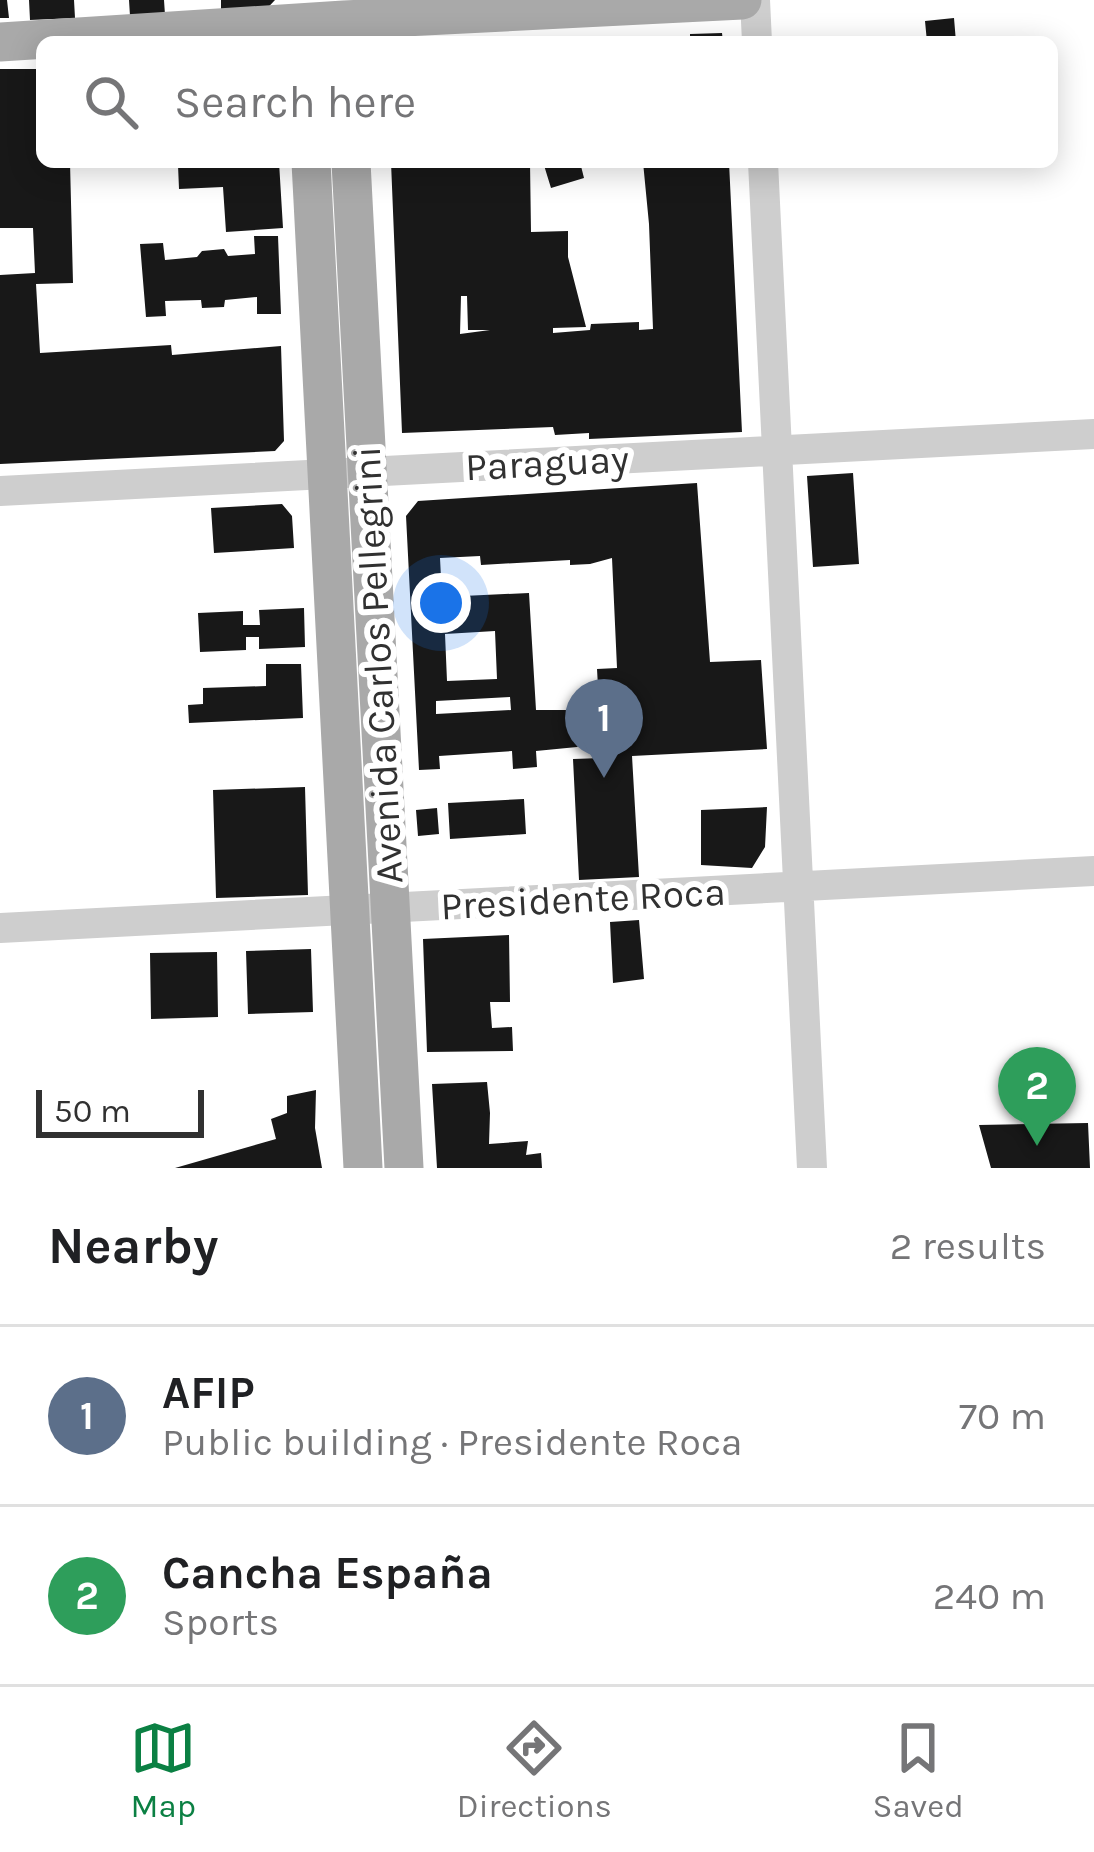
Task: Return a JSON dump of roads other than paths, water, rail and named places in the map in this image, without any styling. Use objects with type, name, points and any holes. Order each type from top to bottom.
[{"type":"main road","points":[[91,36],[742,0]]},
{"type":"main road","points":[[0,42],[36,40]]},
{"type":"main road","name":"Avenida Carlos Pellegrini","points":[[311,168],[363,1168]]},
{"type":"main road","name":"Avenida Carlos Pellegrini","points":[[351,168],[404,1168]]},
{"type":"street","points":[[755,0],[757,36]]},
{"type":"street","points":[[763,168],[812,1168]]},
{"type":"street","name":"Paraguay","points":[[0,490],[1094,434]]},
{"type":"street","name":"Presidente Roca","points":[[0,928],[1094,872]]},
{"type":"place","name":"AFIP","points":[[604,778]]},
{"type":"place","name":"Cancha España","points":[[1037,1146]]}]
